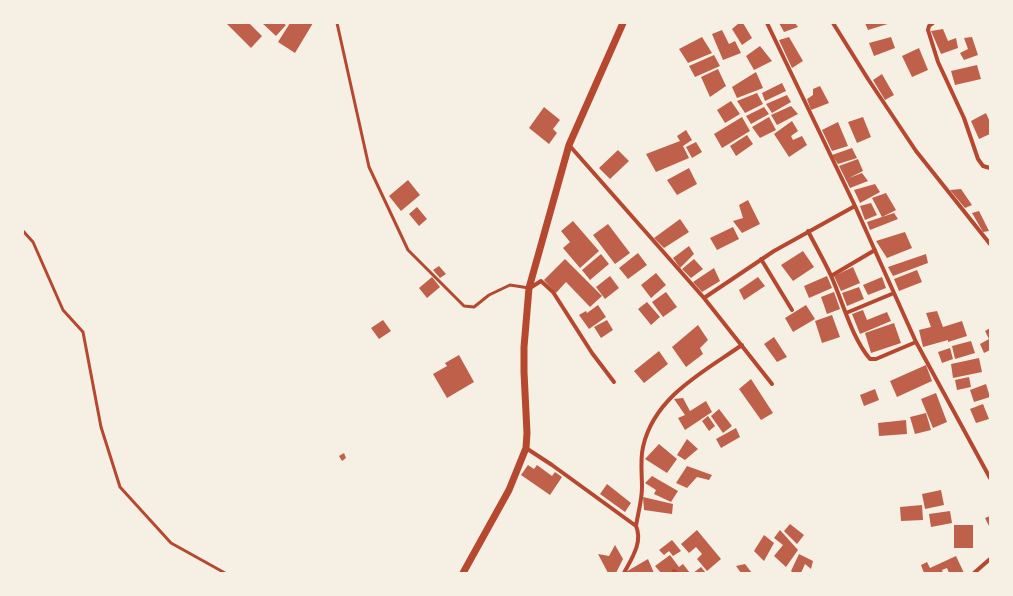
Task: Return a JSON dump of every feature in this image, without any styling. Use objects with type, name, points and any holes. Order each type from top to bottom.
[{"type":"street","points":[[463,573],[508,490],[518,470],[526,448],[527,433],[524,347],[529,288],[569,145],[623,23]]},
{"type":"street","points":[[767,23],[855,206],[916,342],[990,478]]},
{"type":"street","points":[[833,23],[916,151],[990,244]]},
{"type":"street","points":[[933,23],[929,26],[928,30],[938,62],[964,118],[978,159],[983,166],[990,168]]},
{"type":"street","points":[[569,145],[704,298],[772,384]]},
{"type":"street","points":[[704,298],[761,259],[808,231],[855,206]]},
{"type":"street","points":[[808,231],[831,276],[864,352],[870,359],[876,359],[916,342]]},
{"type":"street","points":[[831,276],[875,250]]},
{"type":"street","points":[[761,259],[792,310]]},
{"type":"street","points":[[529,288],[541,281],[553,292],[583,340],[614,382]]},
{"type":"street","points":[[846,313],[894,293]]},
{"type":"street","points":[[624,573],[635,551],[639,536],[636,526],[641,500],[641,468],[643,448],[649,428],[660,410],[675,394],[689,382],[742,345]]},
{"type":"street","points":[[526,448],[636,526]]},
{"type":"street","points":[[974,573],[990,559]]},
{"type":"lane","points":[[337,23],[368,167],[408,250],[464,306],[474,307],[489,295],[510,284],[529,288]]},
{"type":"lane","points":[[23,231],[33,242],[63,310],[83,332],[101,427],[120,487],[171,543],[225,573]]},
{"type":"building","points":[[226,23],[249,23],[262,36],[251,48]]},
{"type":"building","points":[[262,23],[283,23],[286,25],[276,36]]},
{"type":"building","points":[[290,23],[313,23],[295,53],[278,42]]},
{"type":"building","points":[[739,23],[743,23],[752,38],[742,45],[732,29]]},
{"type":"building","points":[[779,23],[795,23],[798,27],[784,32]]},
{"type":"building","points":[[865,23],[891,23],[868,30]]},
{"type":"building","points":[[943,29],[948,41],[956,38],[958,48],[941,54],[931,31]]},
{"type":"building","points":[[722,30],[729,44],[735,41],[741,53],[723,60],[712,34]]},
{"type":"building","points":[[702,37],[712,53],[688,63],[679,49]]},
{"type":"building","points":[[789,37],[803,61],[792,68],[779,40]]},
{"type":"building","points":[[891,37],[895,48],[874,56],[869,43]]},
{"type":"building","points":[[972,37],[978,55],[964,60],[960,53],[968,49],[964,38]]},
{"type":"building","points":[[760,46],[772,61],[754,70],[746,56]]},
{"type":"building","points":[[919,48],[928,70],[912,77],[902,56]]},
{"type":"building","points":[[714,55],[720,66],[695,77],[689,66]]},
{"type":"building","points":[[977,65],[981,79],[955,85],[951,71]]},
{"type":"building","points":[[718,69],[726,86],[710,97],[701,77]]},
{"type":"building","points":[[756,72],[763,88],[737,98],[732,87]]},
{"type":"building","points":[[882,74],[894,95],[885,100],[873,80]]},
{"type":"building","points":[[782,83],[786,91],[765,101],[762,93]]},
{"type":"building","points":[[820,86],[829,103],[811,110],[807,99],[813,95],[813,89]]},
{"type":"building","points":[[757,93],[763,104],[745,113],[737,101]]},
{"type":"building","points":[[787,95],[791,102],[772,113],[766,104]]},
{"type":"building","points":[[731,101],[740,114],[725,123],[717,110]]},
{"type":"building","points":[[791,106],[798,114],[777,125],[771,115]]},
{"type":"building","points":[[544,107],[560,120],[553,129],[557,133],[549,144],[529,128]]},
{"type":"building","points":[[764,107],[769,114],[751,124],[746,116]]},
{"type":"building","points":[[986,113],[990,122],[990,134],[979,139],[971,121]]},
{"type":"building","points":[[742,117],[750,131],[722,148],[714,134]]},
{"type":"building","points":[[769,117],[776,130],[760,138],[752,127]]},
{"type":"building","points":[[863,117],[871,137],[857,143],[848,122]]},
{"type":"building","points":[[792,121],[798,131],[791,136],[793,140],[802,136],[807,145],[789,157],[774,134]]},
{"type":"building","points":[[838,122],[848,146],[832,151],[822,130]]},
{"type":"building","points":[[686,130],[692,140],[683,146],[689,158],[656,172],[646,154],[680,141],[677,136]]},
{"type":"building","points":[[747,135],[753,144],[736,156],[730,146]]},
{"type":"building","points":[[696,142],[702,152],[692,158],[686,147]]},
{"type":"building","points":[[852,148],[857,158],[838,164],[832,155]]},
{"type":"building","points":[[618,150],[629,161],[610,179],[599,168]]},
{"type":"building","points":[[858,159],[863,171],[849,178],[862,173],[868,181],[850,188],[839,166]]},
{"type":"building","points":[[689,168],[697,184],[677,195],[667,180]]},
{"type":"building","points":[[408,180],[420,195],[401,211],[389,196]]},
{"type":"building","points":[[875,184],[880,192],[860,203],[854,190]]},
{"type":"building","points":[[961,189],[972,205],[965,208],[950,190]]},
{"type":"building","points":[[886,193],[896,210],[882,217],[872,198]]},
{"type":"building","points":[[748,200],[760,224],[742,233],[733,221],[743,218],[739,205]]},
{"type":"building","points":[[871,203],[877,215],[865,220],[860,206]]},
{"type":"building","points":[[417,207],[427,219],[419,226],[409,214]]},
{"type":"building","points":[[979,211],[989,231],[983,232],[972,213]]},
{"type":"building","points":[[894,213],[898,219],[870,230],[867,222]]},
{"type":"building","points":[[680,219],[689,232],[664,248],[654,238]]},
{"type":"building","points":[[573,221],[599,251],[580,268],[563,248],[570,242],[561,231]]},
{"type":"building","points":[[608,224],[630,253],[615,264],[593,235]]},
{"type":"building","points":[[733,227],[739,239],[717,250],[710,238]]},
{"type":"building","points":[[905,232],[912,248],[887,258],[876,241]]},
{"type":"building","points":[[689,246],[694,254],[680,268],[673,258]]},
{"type":"building","points":[[803,251],[814,267],[793,281],[781,265]]},
{"type":"building","points":[[638,253],[647,265],[628,279],[619,268]]},
{"type":"building","points":[[601,254],[609,264],[590,280],[582,270]]},
{"type":"building","points":[[926,254],[928,263],[893,276],[888,267]]},
{"type":"building","points":[[565,259],[602,296],[590,307],[566,282],[556,293],[544,280]]},
{"type":"building","points":[[694,259],[703,269],[691,278],[682,269]]},
{"type":"building","points":[[439,266],[446,274],[440,278],[433,270]]},
{"type":"building","points":[[853,267],[860,283],[841,291],[834,276]]},
{"type":"building","points":[[714,268],[720,281],[702,292],[693,282]]},
{"type":"building","points":[[917,270],[922,282],[899,291],[894,279]]},
{"type":"building","points":[[656,273],[666,285],[651,298],[641,285]]},
{"type":"building","points":[[610,276],[619,288],[605,299],[596,287]]},
{"type":"building","points":[[827,276],[832,288],[809,298],[804,286]]},
{"type":"building","points":[[432,277],[440,287],[427,298],[419,288]]},
{"type":"building","points":[[758,277],[765,286],[744,300],[739,290]]},
{"type":"building","points":[[882,277],[886,288],[868,295],[863,285]]},
{"type":"building","points":[[859,287],[864,299],[847,306],[842,293]]},
{"type":"building","points":[[666,292],[677,307],[663,317],[652,302]]},
{"type":"building","points":[[834,292],[840,309],[827,314],[821,297]]},
{"type":"building","points":[[647,302],[660,317],[651,325],[638,309]]},
{"type":"building","points":[[598,305],[606,317],[589,329],[579,315],[586,311],[587,313]]},
{"type":"building","points":[[806,305],[815,319],[793,332],[785,318]]},
{"type":"building","points":[[863,310],[867,320],[887,312],[891,321],[860,334],[852,314]]},
{"type":"building","points":[[937,311],[943,327],[962,321],[967,336],[948,342],[948,340],[923,347],[919,330],[931,327],[926,313]]},
{"type":"building","points":[[832,315],[840,337],[822,343],[815,321]]},
{"type":"building","points":[[383,320],[391,331],[379,339],[371,328]]},
{"type":"building","points":[[607,320],[613,330],[601,338],[594,327]]},
{"type":"building","points":[[894,323],[901,343],[871,353],[865,333]]},
{"type":"building","points":[[698,325],[708,340],[700,348],[703,354],[686,367],[672,347]]},
{"type":"building","points":[[990,328],[990,350],[984,353],[980,344],[989,339],[985,331]]},
{"type":"building","points":[[774,337],[787,357],[777,362],[764,344]]},
{"type":"building","points":[[971,341],[975,353],[955,359],[952,346]]},
{"type":"building","points":[[950,348],[953,359],[942,363],[938,352]]},
{"type":"building","points":[[659,351],[668,364],[644,383],[634,371]]},
{"type":"building","points":[[459,355],[474,382],[447,398],[433,374],[447,366],[445,363]]},
{"type":"building","points":[[979,358],[982,372],[953,378],[951,364]]},
{"type":"building","points":[[926,365],[932,381],[897,397],[890,381]]},
{"type":"building","points":[[969,377],[971,387],[957,390],[955,380]]},
{"type":"building","points":[[751,379],[773,413],[761,420],[739,389]]},
{"type":"building","points":[[986,384],[990,397],[974,402],[970,390]]},
{"type":"building","points":[[875,389],[879,400],[864,406],[860,395]]},
{"type":"building","points":[[936,393],[947,422],[933,428],[921,399]]},
{"type":"building","points":[[683,398],[690,411],[706,401],[712,412],[685,430],[678,418],[685,415],[674,399]]},
{"type":"building","points":[[983,404],[989,419],[976,423],[970,409]]},
{"type":"building","points":[[719,409],[732,426],[723,433],[711,416]]},
{"type":"building","points":[[926,413],[931,430],[915,434],[910,417]]},
{"type":"building","points":[[708,416],[715,426],[709,431],[702,421]]},
{"type":"building","points":[[906,420],[907,434],[879,436],[878,423]]},
{"type":"building","points":[[736,428],[740,437],[721,448],[716,439]]},
{"type":"building","points":[[687,439],[698,449],[685,460],[677,455]]},
{"type":"building","points":[[659,444],[677,459],[667,473],[645,459]]},
{"type":"building","points":[[344,453],[346,458],[342,461],[339,456]]},
{"type":"building","points":[[528,465],[534,469],[537,465],[552,476],[555,472],[562,477],[550,495],[521,475]]},
{"type":"building","points":[[687,466],[712,475],[709,480],[697,477],[687,488],[676,483]]},
{"type":"building","points":[[652,476],[678,491],[671,502],[654,494],[656,490],[645,483]]},
{"type":"building","points":[[607,484],[631,503],[625,512],[600,494]]},
{"type":"building","points":[[941,490],[944,505],[925,509],[922,494]]},
{"type":"building","points":[[643,497],[673,504],[672,514],[644,510]]},
{"type":"building","points":[[922,505],[923,520],[901,521],[900,507]]},
{"type":"building","points":[[950,511],[952,523],[931,527],[929,514]]},
{"type":"building","points":[[990,516],[990,528],[985,518]]},
{"type":"building","points":[[790,524],[804,535],[797,544],[784,531]]},
{"type":"building","points":[[954,525],[973,525],[973,548],[954,548]]},
{"type":"building","points":[[697,530],[721,559],[707,571],[697,559],[702,554],[696,547],[689,553],[681,544]]},
{"type":"building","points":[[780,530],[798,550],[786,567],[774,556],[783,545],[774,538]]},
{"type":"building","points":[[764,535],[774,543],[764,561],[754,551]]},
{"type":"building","points":[[672,540],[681,551],[673,556],[669,551],[664,555],[659,550]]},
{"type":"building","points":[[615,545],[623,559],[616,573],[608,573],[598,554],[609,556]]},
{"type":"building","points":[[799,554],[813,561],[811,569],[805,564],[801,573],[793,573],[791,571]]},
{"type":"building","points":[[670,555],[679,567],[683,564],[690,573],[661,573],[655,566]]},
{"type":"building","points":[[956,556],[964,573],[949,573],[947,568],[942,570],[943,573],[924,573],[921,565],[927,562],[930,568]]},
{"type":"building","points":[[648,559],[654,573],[624,573]]},
{"type":"building","points":[[745,564],[752,573],[741,573],[736,566]]},
{"type":"building","points":[[701,567],[706,573],[693,573]]}]
